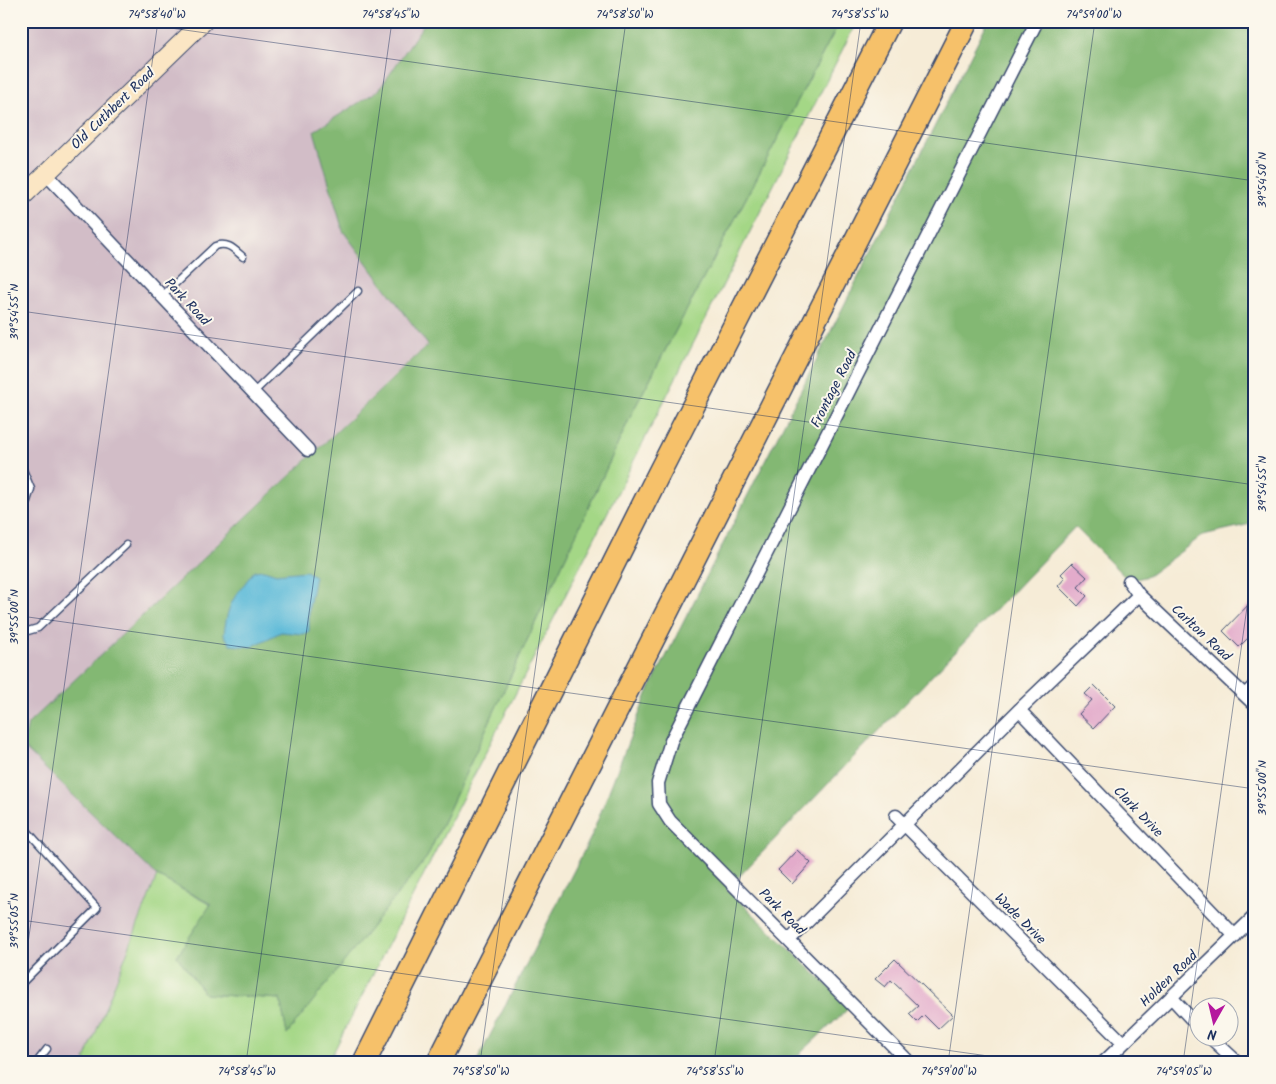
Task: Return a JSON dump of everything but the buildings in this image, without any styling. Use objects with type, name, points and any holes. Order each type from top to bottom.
[{"type":"highway","points":[[364,1063],[652,486],[890,21]]},
{"type":"highway","points":[[438,1063],[966,21]]},
{"type":"street","name":"Old Cuthbert Road","points":[[21,198],[204,21]]},
{"type":"street","name":"Frontage Road","points":[[661,771],[670,741],[1037,21]]},
{"type":"street","name":"Park Road","points":[[46,174],[252,394],[308,450]]},
{"type":"street","name":"Carlton Road","points":[[1129,581],[1139,596],[1255,705]]},
{"type":"street","points":[[789,940],[900,820],[1139,596]]},
{"type":"street","points":[[1245,695],[1255,685]]},
{"type":"street","name":"Clark Drive","points":[[1019,710],[1235,936]]},
{"type":"street","name":"Park Road","points":[[661,771],[658,783],[660,804],[670,821],[910,1063]]},
{"type":"street","name":"Wade Drive","points":[[900,820],[1123,1044]]},
{"type":"street","name":"Holden Road","points":[[1103,1063],[1255,916]]},
{"type":"street","points":[[1171,998],[1188,1016]]},
{"type":"street","points":[[1220,1046],[1238,1063]]},
{"type":"lane","points":[[161,297],[214,246],[230,245],[243,258]]},
{"type":"lane","points":[[252,394],[358,291]]},
{"type":"lane","points":[[21,465],[31,489],[21,520]]},
{"type":"lane","points":[[21,633],[38,628],[126,545]]},
{"type":"lane","points":[[21,824],[96,908],[21,984]]},
{"type":"lane","points":[[36,1063],[47,1049]]},
{"type":"shaded area","points":[[21,21],[426,21],[379,90],[314,131],[343,231],[428,344],[28,724],[23,747],[157,876],[86,1059],[88,1063],[21,1063]]},
{"type":"green space","points":[[426,21],[667,21],[679,26],[685,21],[840,21],[633,411],[427,857],[287,1034],[280,999],[205,994],[177,956],[211,904],[157,876],[23,747],[28,724],[428,345],[343,231],[314,131],[379,90]]},
{"type":"green space","points":[[840,21],[857,21],[328,1063],[88,1063],[85,1060],[157,876],[211,905],[177,956],[205,994],[280,999],[287,1033],[427,857],[633,411]]},
{"type":"green space","points":[[988,21],[1255,21],[1255,523],[1203,535],[1148,576],[1129,581],[1075,527],[727,889],[850,1007],[790,1063],[476,1063],[591,837],[647,694]]},
{"type":"water","points":[[264,570],[276,574],[306,571],[315,576],[309,607],[309,631],[304,634],[281,632],[251,647],[231,645],[224,635],[230,606],[254,571]]}]
